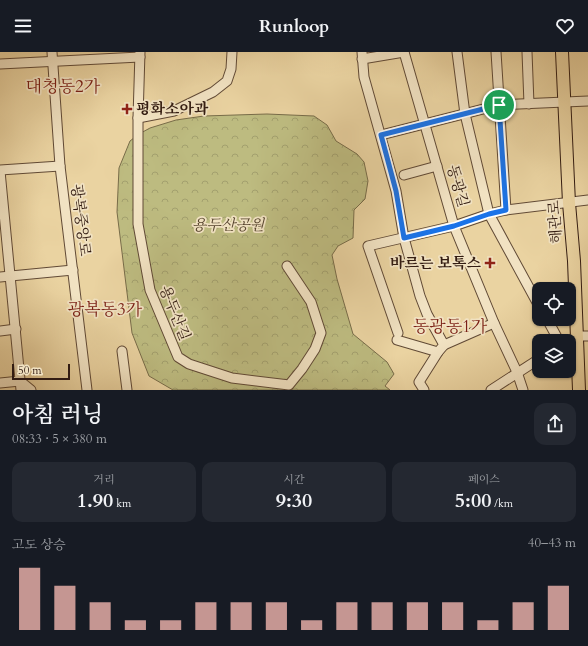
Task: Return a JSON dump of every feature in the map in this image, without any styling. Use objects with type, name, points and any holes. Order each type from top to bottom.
[{"type":"main road","name":"해관로","points":[[562,52],[569,203],[578,338],[579,390]]},
{"type":"street","points":[[138,118],[174,111],[213,92],[227,81],[231,69],[232,52]]},
{"type":"street","points":[[404,52],[362,56],[364,77],[396,191],[404,238],[420,296],[441,349]]},
{"type":"street","name":"동광길","points":[[404,52],[426,124],[454,226],[494,323],[524,390]]},
{"type":"street","points":[[457,52],[465,114],[489,214],[532,293]]},
{"type":"street","points":[[496,52],[506,210]]},
{"type":"street","points":[[527,52],[529,104]]},
{"type":"street","points":[[0,64],[52,56],[140,54]]},
{"type":"street","name":"용두산길","points":[[140,54],[138,118],[138,224],[150,290],[178,357],[190,364],[232,378],[289,385],[302,369],[321,333],[311,302],[287,266]]},
{"type":"street","name":"광복중앙로","points":[[52,56],[60,166],[87,390]]},
{"type":"street","points":[[381,135],[499,105],[588,101]]},
{"type":"street","points":[[21,386],[11,276],[3,216],[0,171],[60,166]]},
{"type":"street","points":[[404,175],[437,166]]},
{"type":"street","points":[[441,349],[397,336],[368,246],[454,226],[506,210],[588,200]]},
{"type":"street","points":[[0,277],[73,270]]},
{"type":"street","points":[[424,390],[419,382],[441,349],[494,323]]},
{"type":"street","points":[[0,331],[16,330]]},
{"type":"street","points":[[122,351],[127,390]]},
{"type":"street","points":[[491,390],[532,363]]},
{"type":"street","points":[[0,383],[21,386],[31,390]]},
{"type":"green space","name":"용두산공원","points":[[267,114],[314,116],[327,125],[336,141],[357,154],[364,162],[368,181],[365,199],[354,210],[353,238],[338,246],[332,255],[337,279],[353,334],[387,362],[394,374],[385,386],[390,390],[173,390],[149,376],[132,333],[117,212],[119,168],[130,141],[150,128],[176,120],[204,116]]},
{"type":"place","name":"평화소아과","points":[[127,109]]},
{"type":"place","name":"바르는 보톡스","points":[[490,263]]},
{"type":"district","name":"대청동2가","points":[[63,86]]},
{"type":"district","name":"광복동3가","points":[[105,309]]},
{"type":"district","name":"동광동1가","points":[[450,326]]},
{"type":"route","points":[[499,105],[506,210],[454,226],[404,238],[396,191],[381,135],[499,105]]}]
